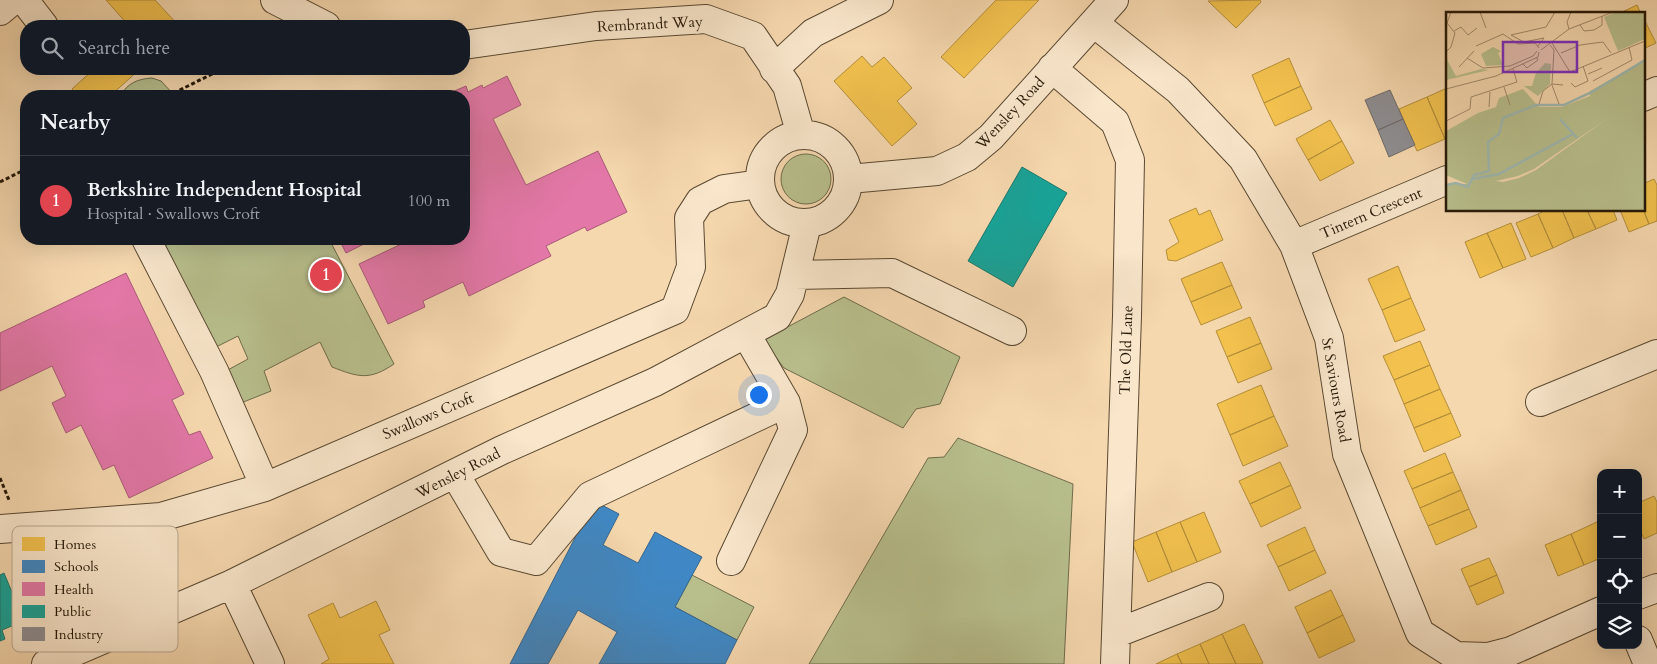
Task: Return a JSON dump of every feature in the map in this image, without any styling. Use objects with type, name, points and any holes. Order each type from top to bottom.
[{"type":"street","points":[[0,11],[13,0]]},
{"type":"street","points":[[24,0],[39,20]]},
{"type":"street","points":[[276,0],[314,20]]},
{"type":"street","points":[[774,69],[813,33],[879,0]]},
{"type":"street","name":"Wensley Road","points":[[848,179],[938,171],[967,157],[990,137],[1114,0]]},
{"type":"street","name":"Rembrandt Way","points":[[470,44],[596,26],[706,20],[753,36],[787,86],[801,135]]},
{"type":"street","name":"St Saviours Road","points":[[1094,23],[1178,90],[1243,159],[1294,245],[1329,338],[1347,454],[1420,633],[1454,660],[1488,657],[1512,651],[1597,613]]},
{"type":"street","name":"The Old Lane","points":[[1052,68],[1115,122],[1130,160],[1115,664]]},
{"type":"street","points":[[1644,97],[1657,91]]},
{"type":"street","points":[[801,135],[816,137],[830,144],[844,159],[848,179],[846,192],[836,209],[820,220],[806,224],[781,217],[767,202],[760,184],[761,170],[766,157],[775,146],[787,138],[801,135]]},
{"type":"street","name":"Tintern Crescent","points":[[1294,245],[1446,180]]},
{"type":"street","name":"Swallows Croft","points":[[41,526],[161,516],[265,487],[675,310],[691,266],[689,218],[700,201],[724,189],[760,184]]},
{"type":"street","name":"Wensley Road","points":[[178,607],[232,584],[455,474],[655,382],[778,317],[790,294],[806,224]]},
{"type":"street","points":[[149,245],[214,371],[265,487]]},
{"type":"street","points":[[795,275],[892,273],[1012,331]]},
{"type":"street","points":[[731,560],[793,430],[786,403],[746,334]]},
{"type":"street","points":[[1540,402],[1657,354]]},
{"type":"street","points":[[455,474],[502,552],[536,561],[590,496],[786,403]]},
{"type":"street","points":[[232,584],[270,664]]},
{"type":"street","points":[[1642,594],[1657,588]]},
{"type":"street","points":[[1117,633],[1208,597]]},
{"type":"street","points":[[1642,649],[1648,664]]},
{"type":"street","name":"Wensley Road","points":[[46,664],[74,652]]},
{"type":"path","points":[[180,90],[210,75]]},
{"type":"path","points":[[0,182],[20,172]]},
{"type":"path","points":[[123,520],[126,526]]},
{"type":"green space","points":[[152,78],[161,81],[169,90],[124,90],[133,82]]},
{"type":"green space","points":[[806,154],[816,156],[824,161],[829,169],[831,179],[829,189],[824,197],[816,202],[806,204],[796,202],[788,197],[783,189],[781,179],[783,169],[788,161],[796,156]]},
{"type":"green space","points":[[332,245],[394,364],[370,375],[363,376],[349,373],[332,367],[320,342],[264,371],[271,391],[241,403],[224,372],[248,359],[238,336],[212,349],[164,246]]},
{"type":"green space","points":[[844,297],[960,357],[940,404],[916,409],[903,428],[784,368],[763,340]]},
{"type":"green space","points":[[958,438],[1073,484],[1064,664],[809,664],[928,458],[944,457]]},
{"type":"green space","points":[[692,575],[754,607],[737,640],[675,607]]},
{"type":"building: Homes","points":[[106,0],[155,0],[173,20],[124,20]]},
{"type":"building: Homes","points":[[996,0],[1039,0],[964,78],[941,57]]},
{"type":"building: Homes","points":[[1260,0],[1261,2],[1236,28],[1208,1]]},
{"type":"building: Homes","points":[[1637,5],[1640,12],[1622,12]]},
{"type":"building: Homes","points":[[1644,19],[1656,43],[1644,49]]},
{"type":"building: Homes","points":[[862,56],[872,67],[884,57],[912,88],[897,101],[917,124],[892,146],[834,81]]},
{"type":"building: Homes","points":[[1289,58],[1301,86],[1264,103],[1252,75]]},
{"type":"building: Homes","points":[[87,75],[133,75],[117,90],[72,89]]},
{"type":"building: Homes","points":[[1301,86],[1312,109],[1275,126],[1264,103]]},
{"type":"building: Homes","points":[[1446,88],[1445,139],[1427,97]]},
{"type":"building: Homes","points":[[1427,97],[1445,139],[1417,151],[1399,109]]},
{"type":"building: Homes","points":[[1330,120],[1342,141],[1308,160],[1296,139]]},
{"type":"building: Homes","points":[[1342,141],[1354,163],[1320,181],[1308,160]]},
{"type":"building: Homes","points":[[1654,179],[1657,185],[1657,221],[1649,224],[1644,211],[1644,184]]},
{"type":"building: Homes","points":[[1196,208],[1199,215],[1210,210],[1223,240],[1176,261],[1168,260],[1166,250],[1179,242],[1169,220]]},
{"type":"building: Homes","points":[[1544,211],[1562,211],[1574,238],[1553,248],[1538,214]]},
{"type":"building: Homes","points":[[1562,211],[1587,211],[1596,229],[1574,238]]},
{"type":"building: Homes","points":[[1587,211],[1613,211],[1617,220],[1596,229]]},
{"type":"building: Homes","points":[[1620,211],[1644,211],[1649,224],[1629,232]]},
{"type":"building: Homes","points":[[1538,214],[1553,248],[1531,257],[1516,223]]},
{"type":"building: Homes","points":[[1511,223],[1526,259],[1503,268],[1487,233]]},
{"type":"building: Homes","points":[[1487,233],[1503,268],[1480,278],[1465,242]]},
{"type":"building: Homes","points":[[1222,262],[1232,285],[1191,302],[1181,279]]},
{"type":"building: Homes","points":[[1398,266],[1411,298],[1382,310],[1368,279]]},
{"type":"building: Homes","points":[[1232,285],[1242,308],[1201,325],[1191,302]]},
{"type":"building: Homes","points":[[1411,298],[1425,330],[1395,342],[1382,310]]},
{"type":"building: Homes","points":[[1250,317],[1261,343],[1227,357],[1216,331]]},
{"type":"building: Homes","points":[[1420,341],[1430,365],[1394,380],[1383,356]]},
{"type":"building: Homes","points":[[1261,343],[1272,369],[1238,383],[1227,357]]},
{"type":"building: Homes","points":[[1430,365],[1440,389],[1404,404],[1394,380]]},
{"type":"building: Homes","points":[[1261,385],[1274,416],[1230,435],[1217,404]]},
{"type":"building: Homes","points":[[1440,389],[1451,413],[1414,428],[1404,404]]},
{"type":"building: Homes","points":[[1451,413],[1461,436],[1424,452],[1414,428]]},
{"type":"building: Homes","points":[[1274,416],[1288,446],[1243,466],[1230,435]]},
{"type":"building: Homes","points":[[1445,453],[1453,472],[1412,489],[1404,471]]},
{"type":"building: Homes","points":[[1280,462],[1291,485],[1250,504],[1239,481]]},
{"type":"building: Homes","points":[[1453,472],[1461,490],[1420,508],[1412,489]]},
{"type":"building: Homes","points":[[1291,485],[1301,508],[1261,527],[1250,504]]},
{"type":"building: Homes","points":[[1461,490],[1469,509],[1428,526],[1420,508]]},
{"type":"building: Homes","points":[[1654,496],[1657,502],[1657,533],[1644,539],[1642,535],[1642,501]]},
{"type":"building: Homes","points":[[1469,509],[1477,527],[1436,545],[1428,526]]},
{"type":"building: Homes","points":[[1204,512],[1221,552],[1197,562],[1180,522]]},
{"type":"building: Homes","points":[[1180,522],[1197,562],[1172,572],[1156,532]]},
{"type":"building: Homes","points":[[1597,522],[1597,560],[1584,565],[1571,534]]},
{"type":"building: Homes","points":[[1305,527],[1315,550],[1278,567],[1267,545]]},
{"type":"building: Homes","points":[[1156,532],[1172,572],[1148,582],[1132,542]]},
{"type":"building: Homes","points":[[1571,534],[1584,565],[1558,576],[1545,545]]},
{"type":"building: Homes","points":[[1315,550],[1326,573],[1289,591],[1278,567]]},
{"type":"building: Homes","points":[[1489,558],[1497,575],[1469,587],[1461,569]]},
{"type":"building: Homes","points":[[1497,575],[1504,593],[1477,605],[1469,587]]},
{"type":"building: Homes","points":[[1331,590],[1343,615],[1307,633],[1295,607]]},
{"type":"building: Homes","points":[[376,601],[390,630],[379,635],[394,664],[321,664],[329,659],[308,615],[333,603],[340,618]]},
{"type":"building: Homes","points":[[1343,615],[1355,641],[1319,658],[1307,633]]},
{"type":"building: Homes","points":[[1244,624],[1263,663],[1261,664],[1236,664],[1222,634]]},
{"type":"building: Homes","points":[[1222,634],[1236,664],[1209,664],[1200,644]]},
{"type":"building: Homes","points":[[1200,644],[1209,664],[1182,664],[1177,654]]},
{"type":"building: Homes","points":[[1177,654],[1182,664],[1156,664]]},
{"type":"building: Schools","points":[[594,501],[619,514],[603,545],[638,563],[655,532],[702,557],[675,607],[737,640],[725,664],[599,664],[617,632],[578,610],[548,664],[510,664]]},
{"type":"building: Health","points":[[507,76],[521,105],[493,119],[526,185],[598,151],[627,212],[587,231],[585,227],[546,246],[551,256],[469,296],[463,282],[423,301],[425,307],[388,324],[359,264],[399,245],[470,245],[470,91],[482,85],[483,88]]},
{"type":"building: Health","points":[[466,86],[467,90],[457,90]]},
{"type":"building: Health","points":[[342,245],[362,245],[346,253]]},
{"type":"building: Health","points":[[126,273],[184,394],[172,400],[189,435],[200,431],[213,458],[129,498],[114,465],[103,470],[81,425],[66,433],[52,403],[66,396],[52,366],[0,391],[0,333]]},
{"type":"building: Public","points":[[1022,167],[1067,193],[1013,287],[968,261]]},
{"type":"building: Public","points":[[4,573],[12,592],[12,626],[2,630],[5,639],[0,641],[0,575]]},
{"type":"building: Industry","points":[[1390,90],[1403,119],[1378,130],[1365,100]]},
{"type":"building: Industry","points":[[1403,119],[1415,145],[1389,157],[1378,130]]},
{"type":"place","name":"Berkshire Independent Hospital","points":[[326,275]]}]
